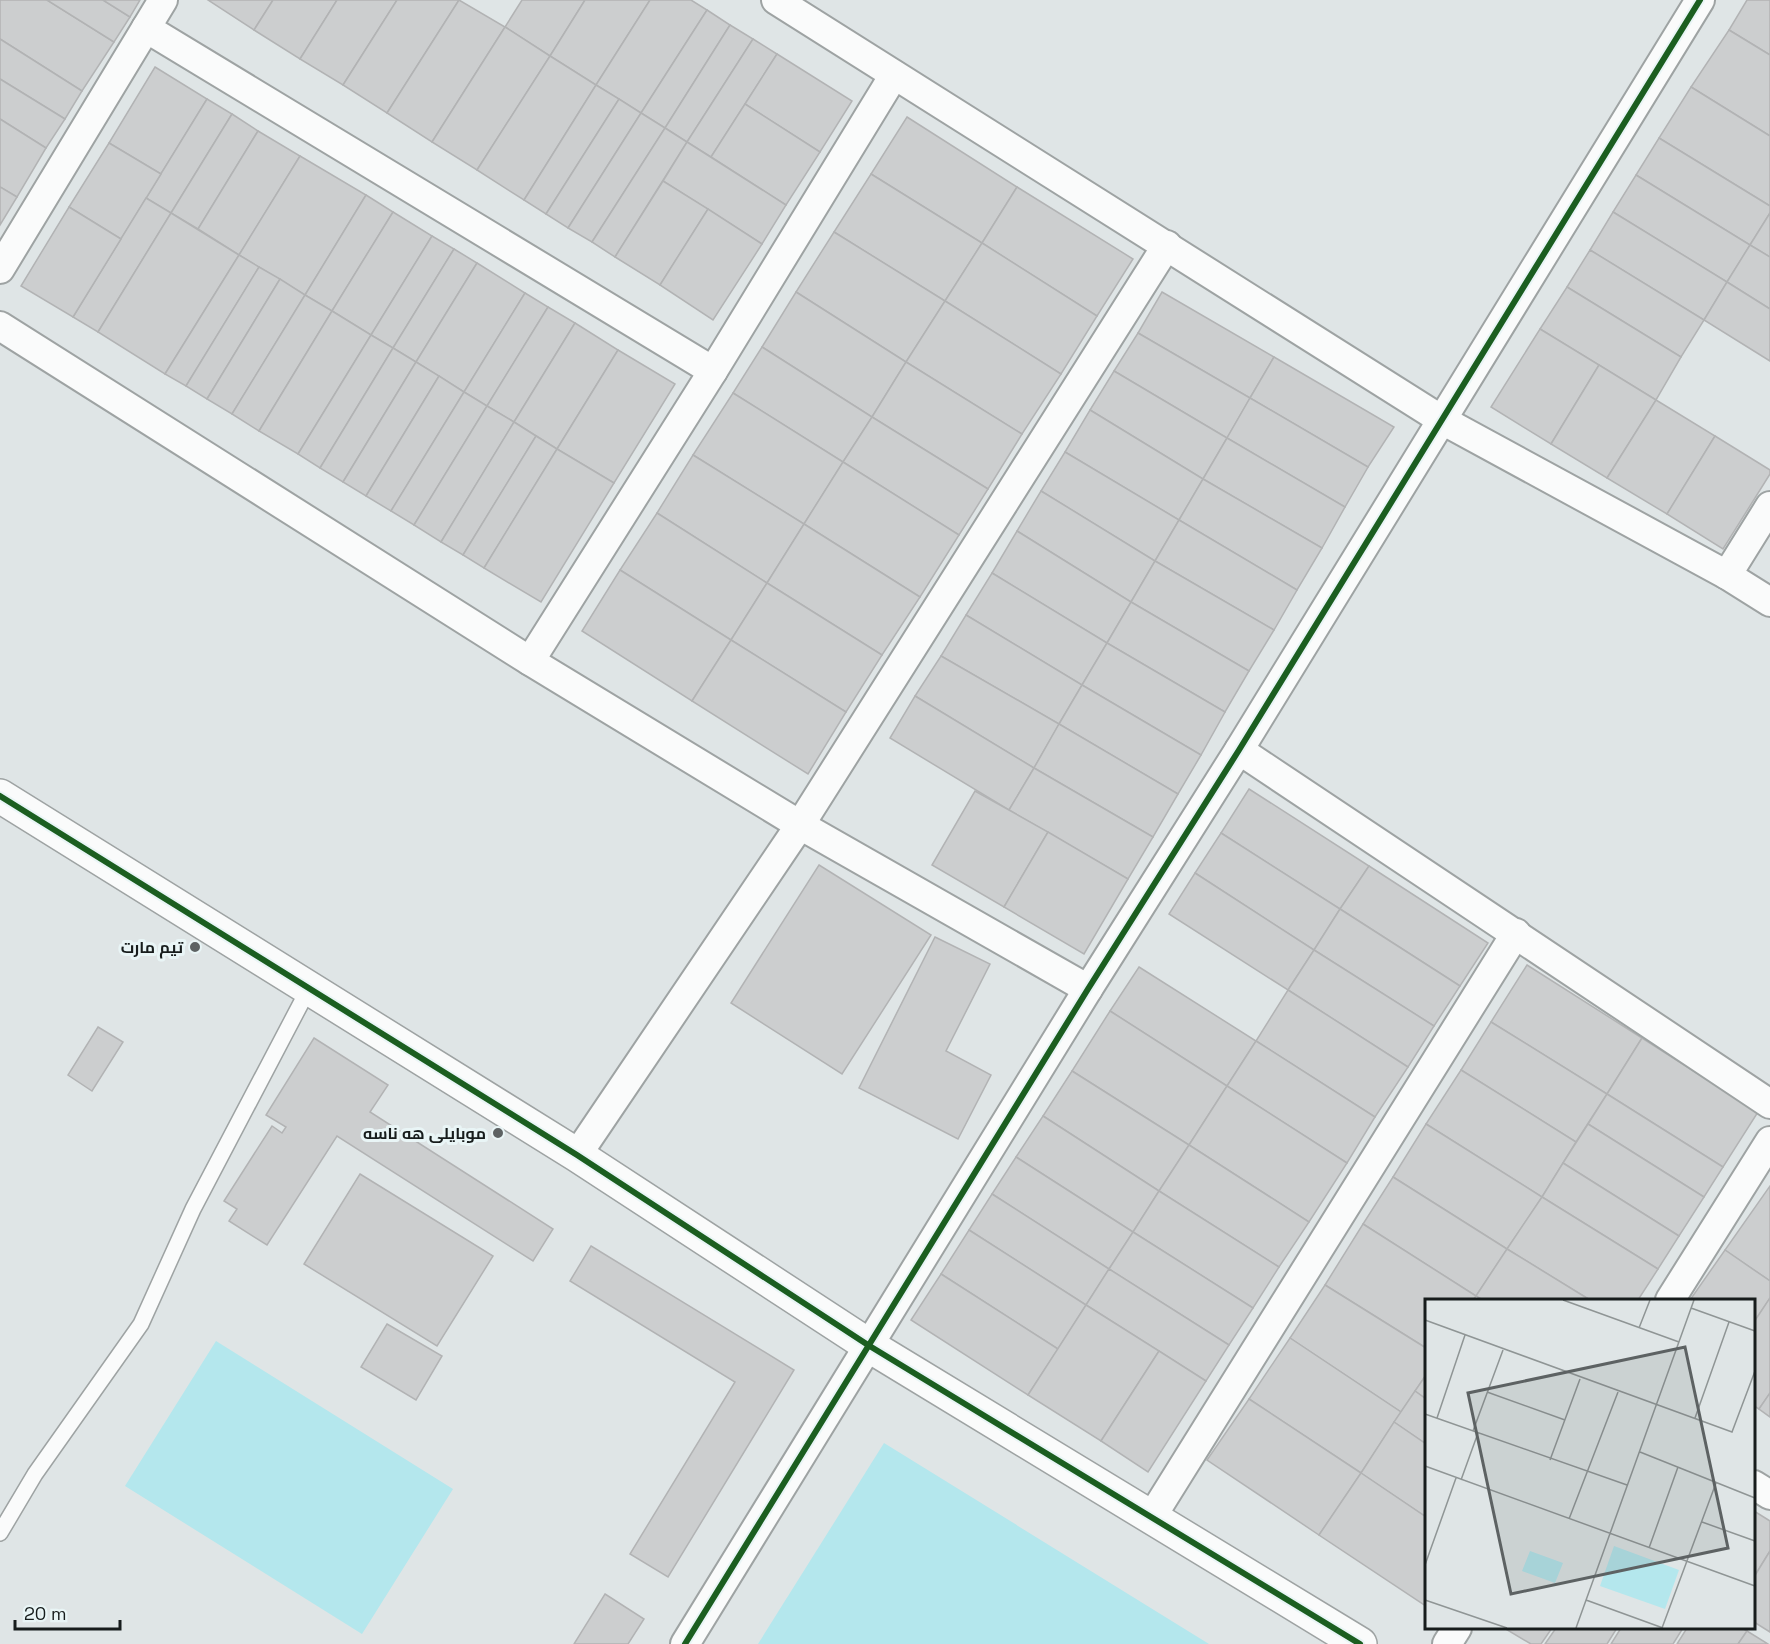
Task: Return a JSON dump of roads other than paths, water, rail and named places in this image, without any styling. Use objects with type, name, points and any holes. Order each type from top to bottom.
[{"type":"street","points":[[0,269],[163,0]]},
{"type":"street","points":[[776,0],[1442,420],[1727,574],[1770,602]]},
{"type":"street","points":[[685,1644],[1700,0]]},
{"type":"street","points":[[146,28],[713,371]]},
{"type":"street","points":[[530,661],[713,371],[894,75]]},
{"type":"street","points":[[577,1155],[800,825],[1167,245]]},
{"type":"street","points":[[3,334],[530,661],[800,825],[1088,989]]},
{"type":"street","points":[[1727,574],[1770,506]]},
{"type":"street","points":[[1239,750],[1770,1104]]},
{"type":"street","points":[[0,796],[577,1155],[868,1345],[1360,1644]]},
{"type":"street","points":[[1151,1518],[1516,933]]},
{"type":"street","points":[[1671,1299],[1770,1141]]},
{"type":"street","points":[[1755,1486],[1770,1495]]},
{"type":"street","points":[[1447,1644],[1456,1629]]},
{"type":"lane","points":[[0,1533],[35,1474],[141,1324],[193,1209],[309,988]]},
{"type":"place","name":"تیم مارت","points":[[195,947]]},
{"type":"place","name":"موبایلی هه ناسه","points":[[498,1133]]}]
